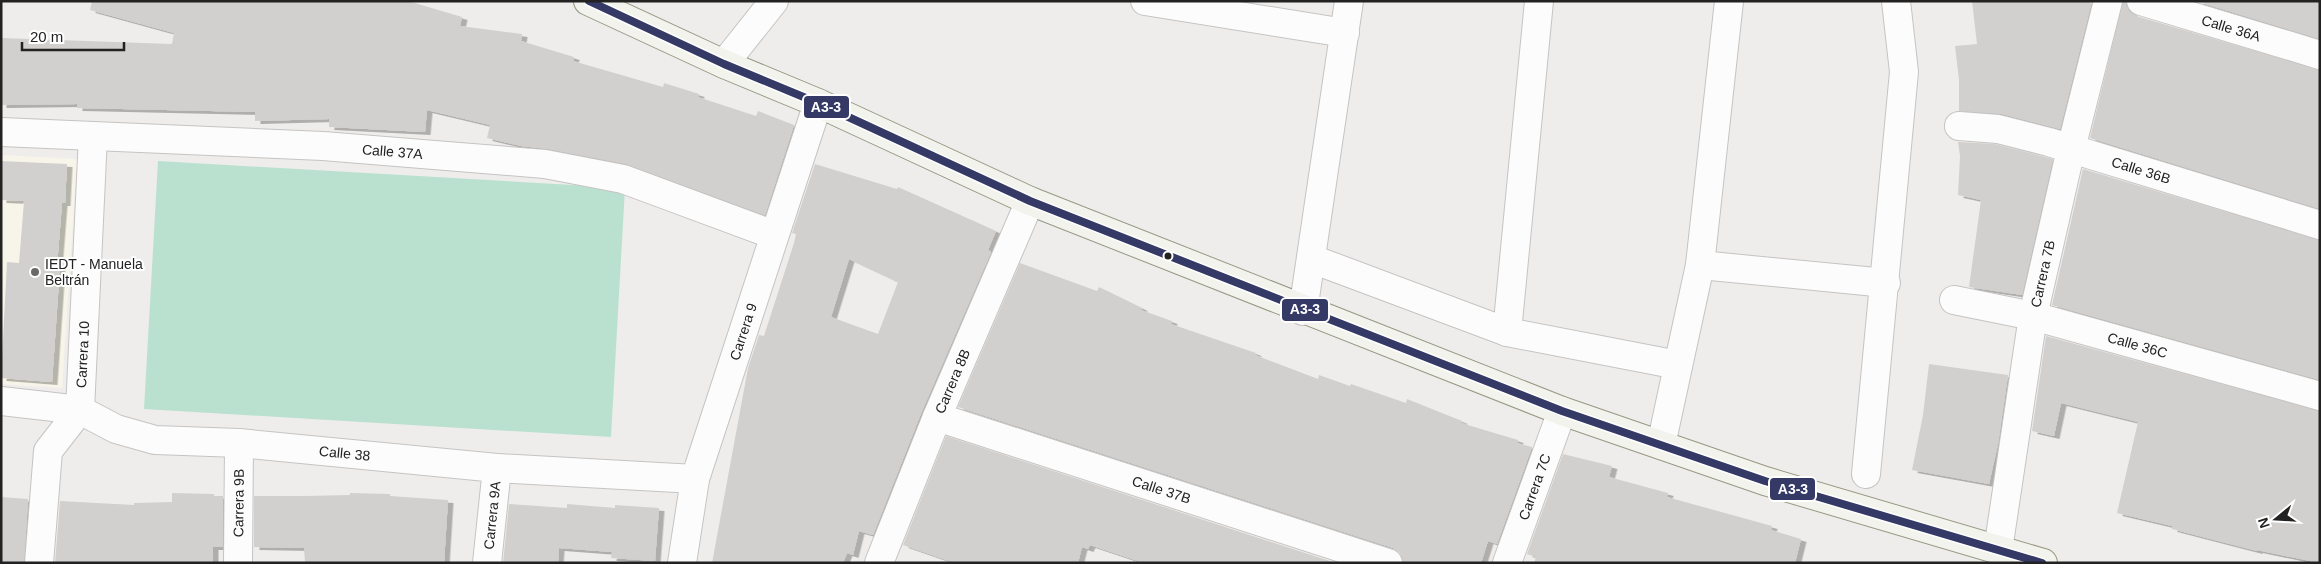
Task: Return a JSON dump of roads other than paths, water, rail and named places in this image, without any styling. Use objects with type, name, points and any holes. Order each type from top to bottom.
[{"type":"main road","points":[[588,1],[724,64],[818,103],[1030,202],[1303,311],[1562,411],[1765,481],[2043,563]]},
{"type":"street","points":[[724,64],[774,1]]},
{"type":"street","points":[[1145,1],[1345,33]]},
{"type":"street","points":[[1303,311],[1350,1]]},
{"type":"street","points":[[1507,332],[1539,1]]},
{"type":"street","points":[[1661,445],[1700,265],[1729,1]]},
{"type":"street","points":[[1866,474],[1886,284],[1904,72],[1896,1]]},
{"type":"street","name":"Carrera 7B","points":[[1998,550],[2033,316],[2071,149],[2108,1]]},
{"type":"street","name":"Calle 36A","points":[[2141,1],[2320,55]]},
{"type":"street","name":"Carrera 9","points":[[682,563],[695,479],[818,103]]},
{"type":"street","name":"Calle 36B","points":[[1959,126],[1998,129],[2071,149],[2320,225]]},
{"type":"street","name":"Calle 37A","points":[[1,132],[323,146],[544,164],[623,179],[774,235]]},
{"type":"street","name":"Carrera 10","points":[[80,410],[93,136]]},
{"type":"street","name":"Carrera 8B","points":[[885,561],[937,417],[1030,202]]},
{"type":"street","points":[[1312,259],[1507,332],[1678,365]]},
{"type":"street","points":[[1700,265],[1886,284]]},
{"type":"street","name":"Calle 36C","points":[[1954,300],[2033,316],[2320,396]]},
{"type":"street","name":"Calle 38","points":[[1,401],[80,410],[116,429],[155,440],[239,443],[497,468],[695,479]]},
{"type":"street","points":[[40,563],[48,451],[80,410]]},
{"type":"street","name":"Carrera 7C","points":[[1506,563],[1562,411]]},
{"type":"street","name":"Calle 37B","points":[[937,417],[1388,563]]},
{"type":"street","name":"Carrera 9B","points":[[238,563],[239,443]]},
{"type":"street","name":"Carrera 9A","points":[[487,563],[497,468]]},
{"type":"place","name":"IEDT - Manuela Beltrán","points":[[35,272]]}]
